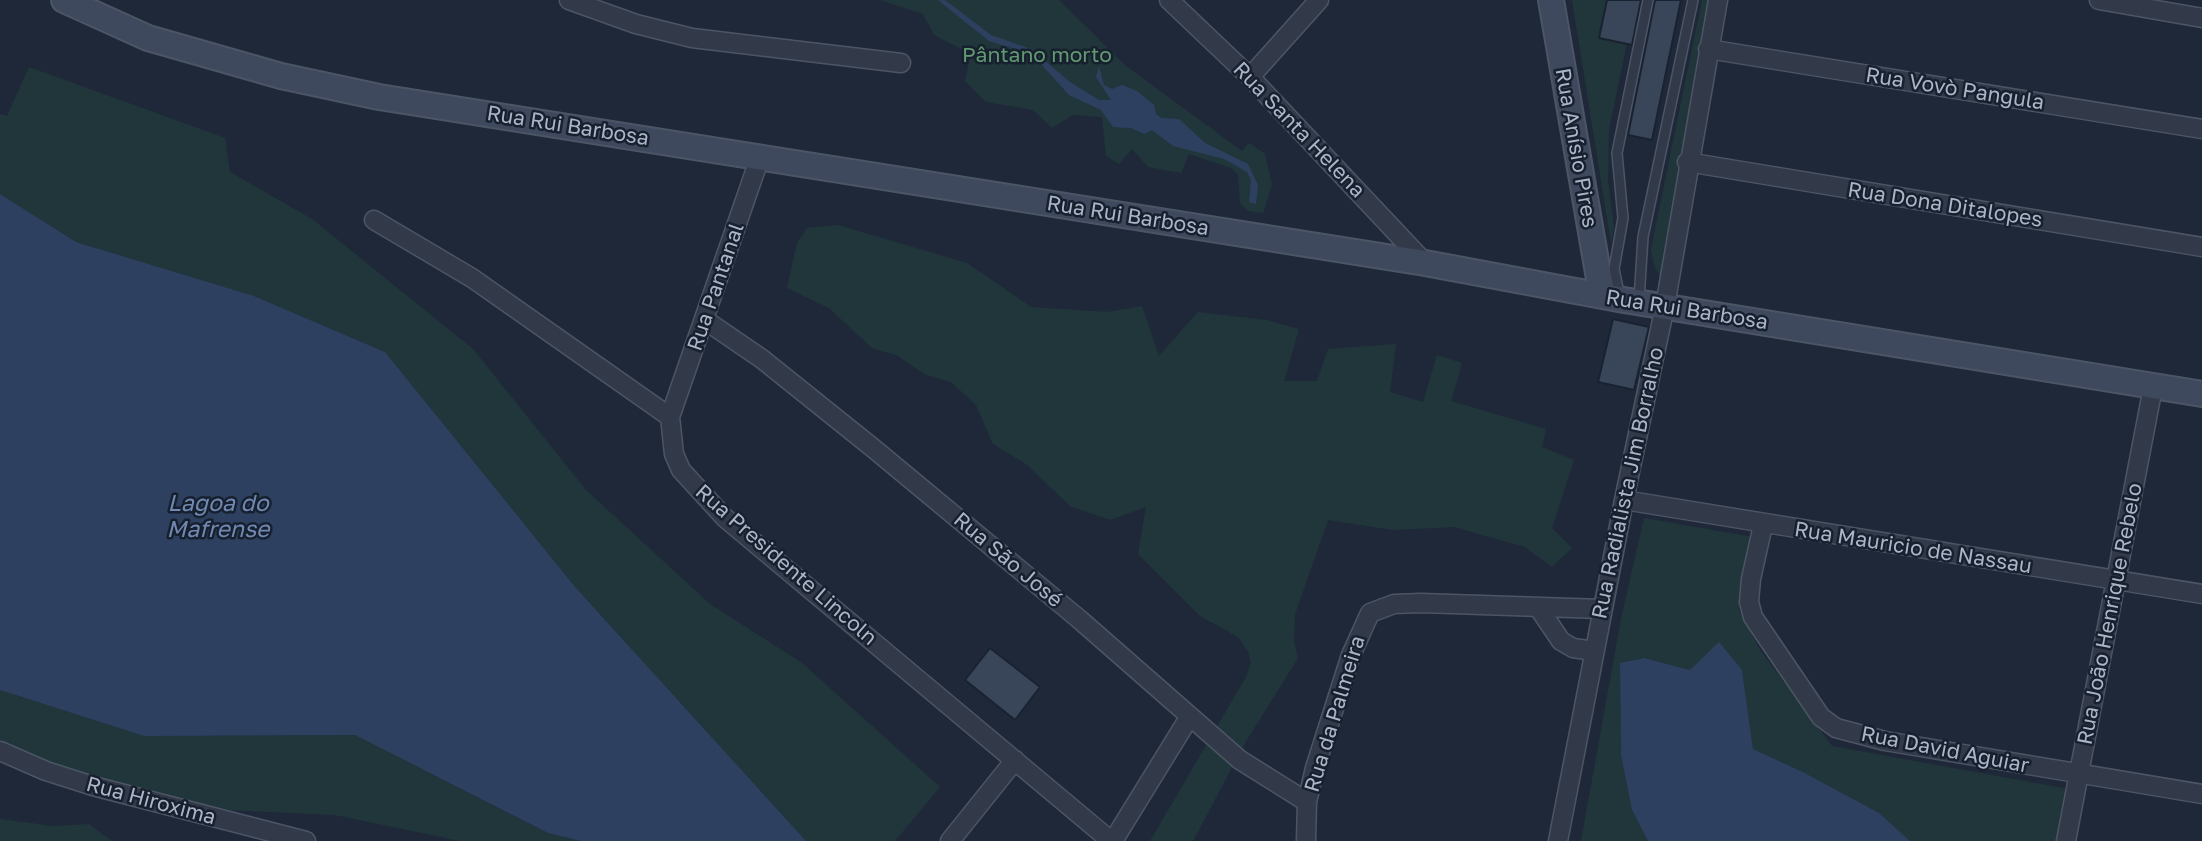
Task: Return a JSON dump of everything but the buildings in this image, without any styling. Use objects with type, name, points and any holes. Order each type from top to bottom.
[{"type":"street","name":"Rua Rui Barbosa","points":[[64,0],[148,38],[281,76],[379,97],[1425,263],[1621,299],[2202,394]]},
{"type":"street","points":[[569,0],[636,24],[692,38],[901,63]]},
{"type":"street","name":"Rua Santa Helena","points":[[1169,0],[1250,77],[1425,263]]},
{"type":"street","points":[[1250,77],[1319,0]]},
{"type":"street","name":"Rua Anísio Pires","points":[[1551,0],[1605,265],[1621,299]]},
{"type":"street","name":"Rua Radialista Jim Borralho","points":[[1558,841],[1623,500],[1665,306],[1687,162],[1717,0]]},
{"type":"street","points":[[2099,0],[2202,18]]},
{"type":"street","name":"Rua Vovò Pangula","points":[[1708,49],[2202,129]]},
{"type":"street","name":"Rua Pantanal","points":[[670,417],[760,157]]},
{"type":"street","name":"Rua Dona Ditalopes","points":[[1687,162],[2202,247]]},
{"type":"street","points":[[374,220],[471,278],[670,417]]},
{"type":"street","name":"Rua São José","points":[[705,320],[762,359],[873,449],[1079,619],[1240,760],[1307,802]]},
{"type":"street","name":"Rua João Henrique Rebelo","points":[[2066,841],[2153,387]]},
{"type":"street","name":"Rua Presidente Lincoln","points":[[670,417],[670,437],[681,470],[725,518],[1112,841]]},
{"type":"street","name":"Rua Mauricio de Nassau","points":[[1623,500],[1763,525],[2202,594]]},
{"type":"street","name":"Rua David Aguiar","points":[[1763,525],[1751,579],[1749,602],[1753,617],[1821,717],[1836,728],[1885,741],[2202,794]]},
{"type":"street","name":"Rua da Palmeira","points":[[1306,841],[1307,802],[1314,768],[1351,655],[1370,613],[1394,604],[1421,603],[1602,609]]},
{"type":"street","points":[[1538,607],[1561,640],[1573,648],[1594,651]]},
{"type":"street","points":[[1112,841],[1190,716]]},
{"type":"street","name":"Rua Hiroxima","points":[[0,751],[46,771],[81,782],[306,841]]},
{"type":"street","points":[[950,841],[1015,760]]},
{"type":"lane","points":[[1605,265],[1623,218],[1616,153],[1648,0]]},
{"type":"lane","points":[[1621,299],[1643,237],[1693,0]]},
{"type":"green space","name":"Pântano morto","points":[[880,0],[1059,0],[1126,66],[1242,151],[1249,143],[1265,154],[1272,185],[1263,213],[1248,211],[1240,203],[1238,174],[1231,168],[1189,154],[1181,173],[1148,167],[1132,149],[1119,164],[1106,156],[1102,117],[1073,115],[1052,128],[1033,110],[986,102],[965,81],[971,54],[934,35],[923,14]]},
{"type":"green space","points":[[1572,0],[1607,0],[1599,38],[1627,43],[1609,129],[1608,181],[1614,228],[1611,243]]},
{"type":"green space","points":[[1702,0],[1715,0],[1666,287],[1654,265],[1651,249]]},
{"type":"green space","points":[[29,67],[225,138],[230,172],[312,219],[473,349],[586,490],[710,604],[802,663],[940,787],[895,841],[806,841],[576,588],[385,352],[254,296],[76,242],[0,194],[0,114],[7,116]]},
{"type":"green space","points":[[838,225],[967,263],[1031,307],[1107,312],[1142,306],[1159,356],[1198,312],[1266,320],[1299,329],[1284,381],[1317,381],[1328,349],[1396,344],[1390,392],[1423,402],[1437,355],[1462,363],[1451,401],[1546,429],[1542,447],[1574,460],[1552,528],[1572,548],[1552,567],[1525,547],[1454,527],[1393,530],[1328,520],[1295,614],[1294,642],[1298,658],[1245,743],[1193,841],[1150,841],[1246,677],[1251,663],[1248,651],[1238,637],[1200,616],[1138,554],[1146,507],[1110,520],[1070,506],[1026,464],[993,444],[976,405],[951,382],[926,375],[896,355],[872,348],[829,308],[787,288],[797,243],[807,228]]},
{"type":"green space","points":[[1644,518],[1753,537],[1739,610],[1760,650],[1832,746],[2069,789],[2059,841],[1910,841],[1879,813],[1803,772],[1753,749],[1742,670],[1690,670],[1644,658],[1620,663],[1621,755],[1632,810],[1648,841],[1581,841],[1621,619]]},
{"type":"green space","points":[[0,690],[144,736],[355,735],[548,833],[581,841],[460,841],[335,815],[228,810],[123,785],[48,763],[0,743]]},
{"type":"green space","points":[[0,819],[53,826],[89,824],[112,841],[0,841]]},
{"type":"water","points":[[938,0],[945,0],[991,35],[1031,49],[1070,82],[1099,100],[1111,100],[1096,77],[1099,66],[1104,85],[1112,89],[1122,85],[1137,91],[1154,105],[1156,114],[1161,118],[1179,119],[1205,143],[1248,164],[1258,185],[1256,204],[1249,202],[1251,180],[1247,172],[1224,159],[1173,146],[1152,130],[1145,134],[1131,128],[1113,127],[1101,110],[1069,95],[1040,63],[1022,51],[989,41]]},
{"type":"water","name":"Lagoa do Mafrense","points":[[0,194],[76,242],[254,296],[385,352],[576,588],[806,841],[581,841],[548,833],[355,735],[144,736],[0,690]]},
{"type":"water","points":[[1719,642],[1742,670],[1753,749],[1803,772],[1879,813],[1910,841],[1648,841],[1632,810],[1621,755],[1620,663],[1644,658],[1690,670]]}]
